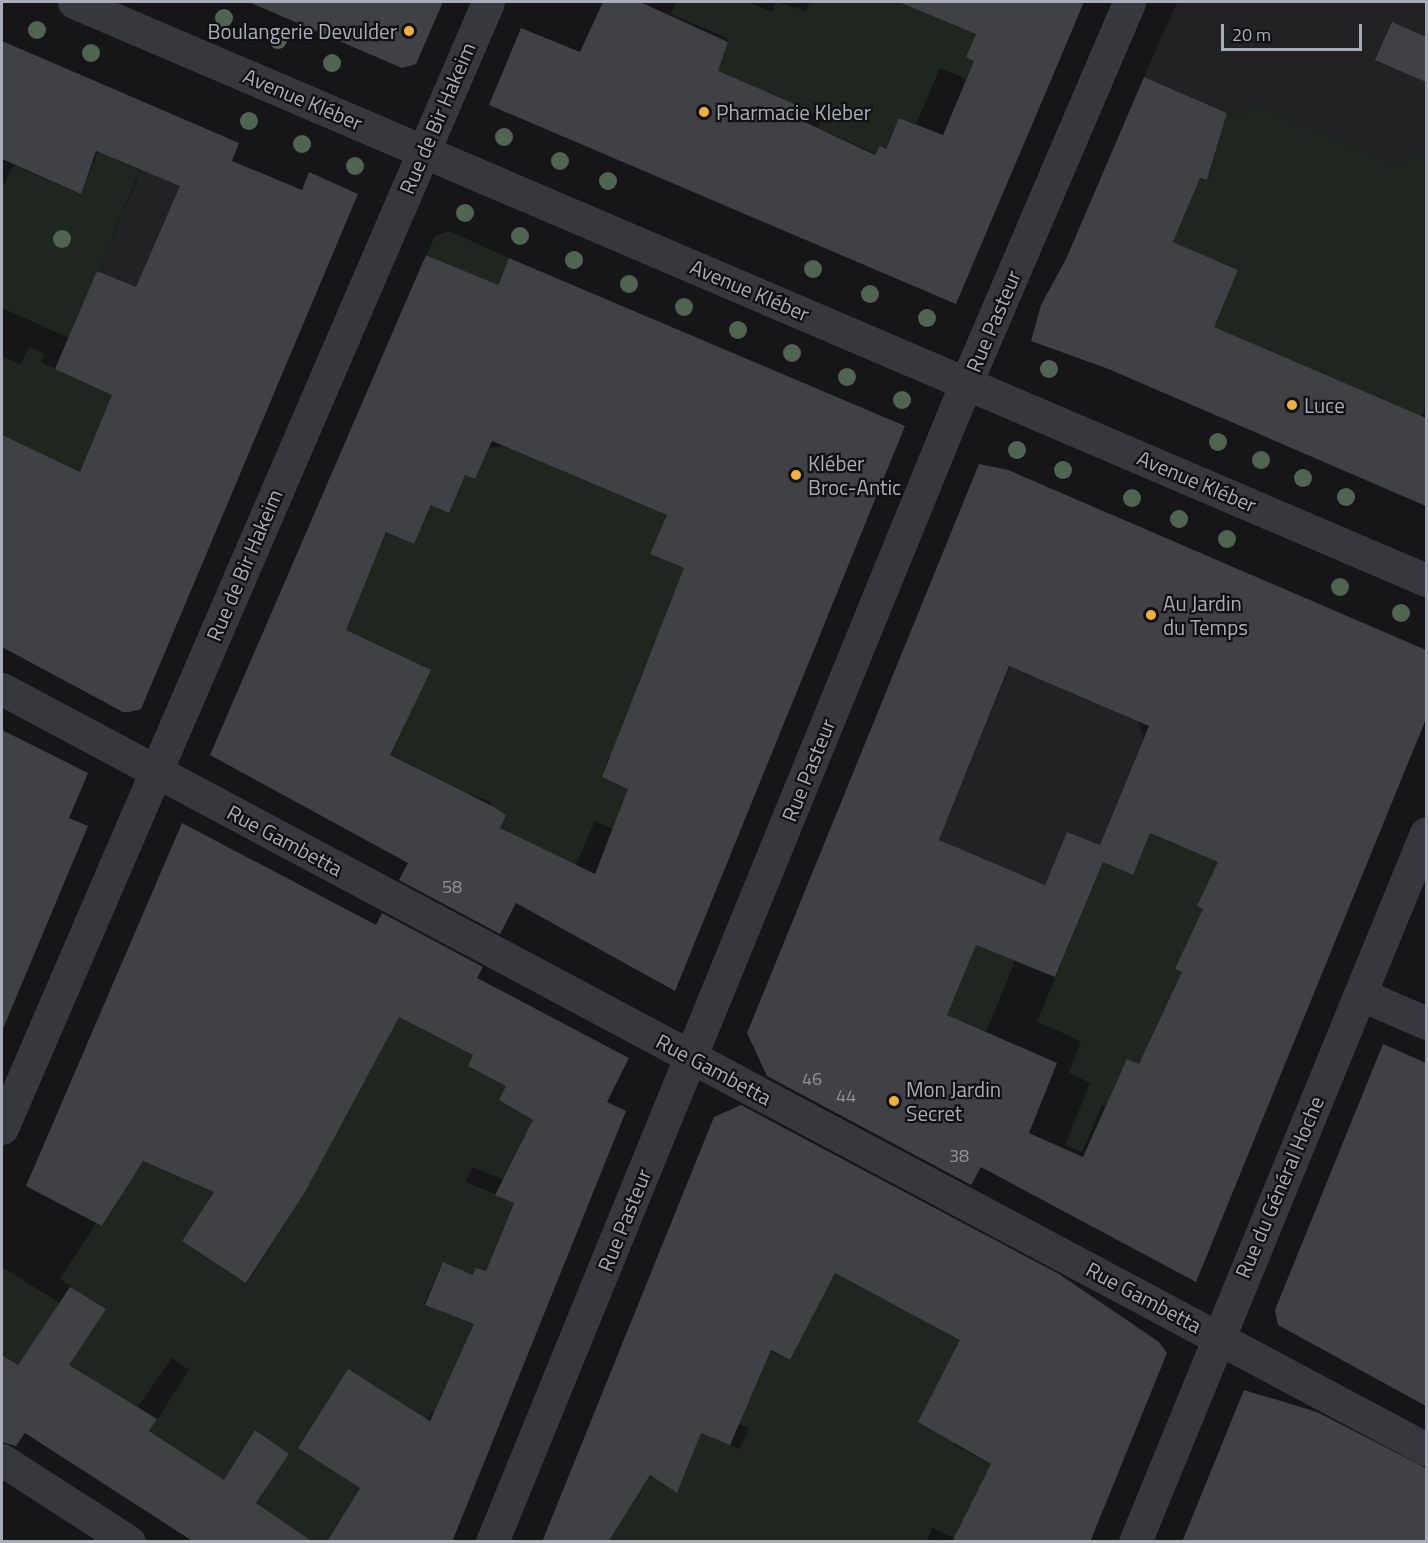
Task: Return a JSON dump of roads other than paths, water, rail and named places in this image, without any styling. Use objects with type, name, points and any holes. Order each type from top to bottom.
[{"type":"street","name":"Avenue Kléber","points":[[74,2],[1426,580]]},
{"type":"street","name":"Rue de Bir Hakeim","points":[[2,1128],[488,2]]},
{"type":"street","name":"Rue Pasteur","points":[[492,1542],[966,383],[1129,2]]},
{"type":"street","name":"Rue Gambetta","points":[[2,689],[1426,1449]]},
{"type":"street","name":"Rue du Général Hoche","points":[[1135,1542],[1217,1336],[1426,833]]},
{"type":"street","points":[[1360,994],[1426,1023]]},
{"type":"street","points":[[2,1460],[129,1542]]},
{"type":"place","name":"Boulangerie Devulder","points":[[409,31]]},
{"type":"place","name":"Pharmacie Kleber","points":[[704,112]]},
{"type":"place","name":"Luce","points":[[1292,405]]},
{"type":"place","name":"Kléber Broc-Antic","points":[[796,475]]},
{"type":"place","name":"Au Jardin du Temps","points":[[1151,615]]},
{"type":"place","name":"Mon Jardin Secret","points":[[894,1101]]}]
